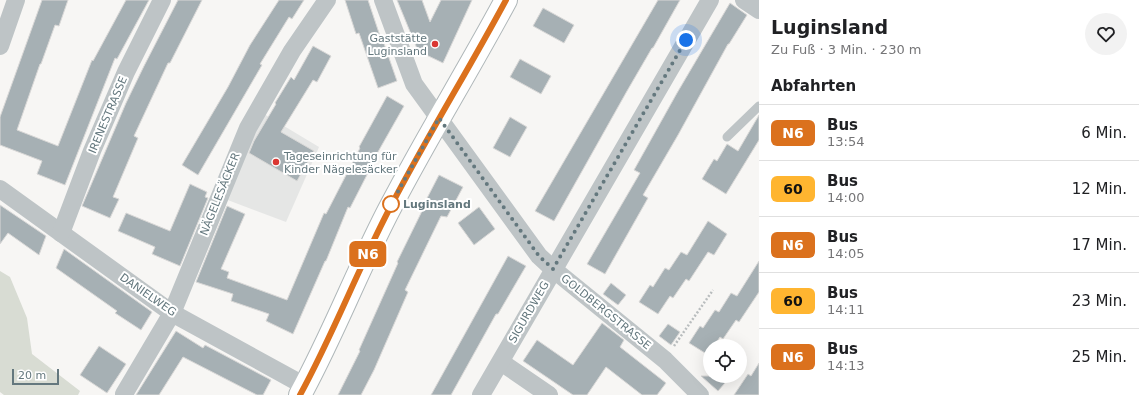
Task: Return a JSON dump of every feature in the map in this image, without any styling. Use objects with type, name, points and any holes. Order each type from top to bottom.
[{"type":"street","points":[[0,46],[16,0]]},
{"type":"street","name":"IRENESTRASSE","points":[[61,233],[92,152],[126,72],[162,0]]},
{"type":"street","name":"NÄGELESÄCKER","points":[[124,394],[172,313],[248,128],[292,51],[327,0]]},
{"type":"street","name":"GOLDBERGSTRASSE","points":[[383,0],[414,84],[539,256],[665,360],[700,395]]},
{"type":"street","points":[[303,390],[391,205],[506,0]]},
{"type":"street","name":"SIGURDWEG","points":[[481,395],[710,0]]},
{"type":"street","points":[[744,0],[759,10]]},
{"type":"street","name":"DANIELWEG","points":[[0,189],[172,313],[303,390]]},
{"type":"street","points":[[501,362],[549,395]]},
{"type":"lane","points":[[727,137],[759,106]]},
{"type":"path","points":[[665,360],[713,290]]},
{"type":"shaded area","name":"Tageseinrichtung für Kinder Nägelesäcker","points":[[264,114],[319,147],[286,222],[225,199]]},
{"type":"shaded area","points":[[0,271],[10,277],[27,318],[32,354],[80,391],[78,395],[4,395],[0,392]]},
{"type":"building","points":[[42,0],[68,0],[59,26],[55,25],[17,130],[58,146],[92,60],[93,61],[126,0],[149,0],[117,59],[115,58],[65,185],[37,174],[42,161],[0,145],[0,117]]},
{"type":"building","points":[[178,0],[202,0],[170,63],[168,63],[134,136],[138,138],[113,197],[119,199],[110,218],[82,206],[126,103]]},
{"type":"building","points":[[279,0],[304,0],[292,19],[289,17],[260,64],[262,65],[198,175],[182,165],[228,87],[250,45]]},
{"type":"building","points":[[345,0],[368,0],[397,81],[378,88],[359,33],[356,34]]},
{"type":"building","points":[[397,0],[422,0],[430,22],[441,0],[472,0],[443,63],[418,51]]},
{"type":"building","points":[[658,0],[680,0],[554,221],[535,211]]},
{"type":"building","points":[[730,3],[747,15],[728,44],[643,195],[648,198],[605,274],[587,264],[640,173],[634,170]]},
{"type":"building","points":[[543,8],[574,25],[564,43],[533,26]]},
{"type":"building","points":[[313,46],[331,56],[317,82],[313,80],[281,132],[314,151],[297,181],[249,153],[254,141],[276,104],[275,103],[291,77],[294,80]]},
{"type":"building","points":[[520,59],[551,76],[541,94],[510,77]]},
{"type":"building","points":[[387,96],[404,106],[370,166],[371,167],[350,208],[348,207],[326,261],[293,334],[266,321],[269,314],[231,301],[233,294],[196,282],[227,206],[245,214],[221,269],[229,272],[227,278],[287,300],[324,213],[326,214],[360,148],[359,147]]},
{"type":"building","points":[[759,115],[759,140],[726,194],[702,179],[714,159],[717,161],[727,144],[738,151]]},
{"type":"building","points":[[510,117],[527,127],[510,157],[493,148]]},
{"type":"building","points":[[439,175],[463,187],[447,217],[441,216],[405,290],[408,292],[374,370],[361,395],[338,395],[360,351],[359,350],[398,263],[397,262]]},
{"type":"building","points":[[190,184],[207,192],[205,197],[208,198],[180,266],[152,254],[155,247],[118,231],[126,213],[170,231]]},
{"type":"building","points":[[0,205],[46,236],[39,255],[8,233],[0,244]]},
{"type":"building","points":[[479,207],[495,229],[474,245],[458,223]]},
{"type":"building","points":[[708,221],[727,234],[714,255],[708,252],[689,281],[686,279],[673,298],[670,296],[658,314],[639,302],[650,285],[653,287],[665,268],[669,270],[681,252],[687,255]]},
{"type":"building","points":[[64,249],[152,312],[141,330],[115,313],[117,311],[56,268]]},
{"type":"building","points":[[508,256],[526,266],[498,314],[496,314],[451,395],[431,395]]},
{"type":"building","points":[[759,261],[759,292],[739,322],[736,320],[723,339],[720,337],[719,339],[703,339],[703,352],[689,343],[700,326],[703,328],[715,310],[719,312],[731,293],[737,296]]},
{"type":"building","points":[[611,283],[626,295],[618,305],[603,294]]},
{"type":"building","points":[[602,323],[624,340],[620,347],[666,383],[657,395],[642,395],[606,367],[587,395],[573,395],[523,361],[537,340],[573,365]]},
{"type":"building","points":[[668,324],[680,332],[671,345],[659,336]]},
{"type":"building","points":[[176,331],[203,348],[205,345],[271,380],[263,395],[257,395],[183,357],[159,395],[136,395]]},
{"type":"building","points":[[99,346],[126,364],[107,393],[80,375]]},
{"type":"building","points":[[759,363],[759,395],[734,395],[742,383],[747,383],[748,374],[751,376]]},
{"type":"building","points":[[709,383],[725,383],[718,391]]},
{"type":"bus line","name":"N6","points":[[300,395],[391,205],[506,0]]},
{"type":"place","name":"Gaststätte Luginsland","points":[[435,44]]},
{"type":"place","name":"Tageseinrichtung für Kinder Nägelesäcker","points":[[276,162]]},
{"type":"place","name":"Luginsland","points":[[391,204]]},
{"type":"route","points":[[391,204],[439,118],[539,256],[553,269],[686,40]]}]
